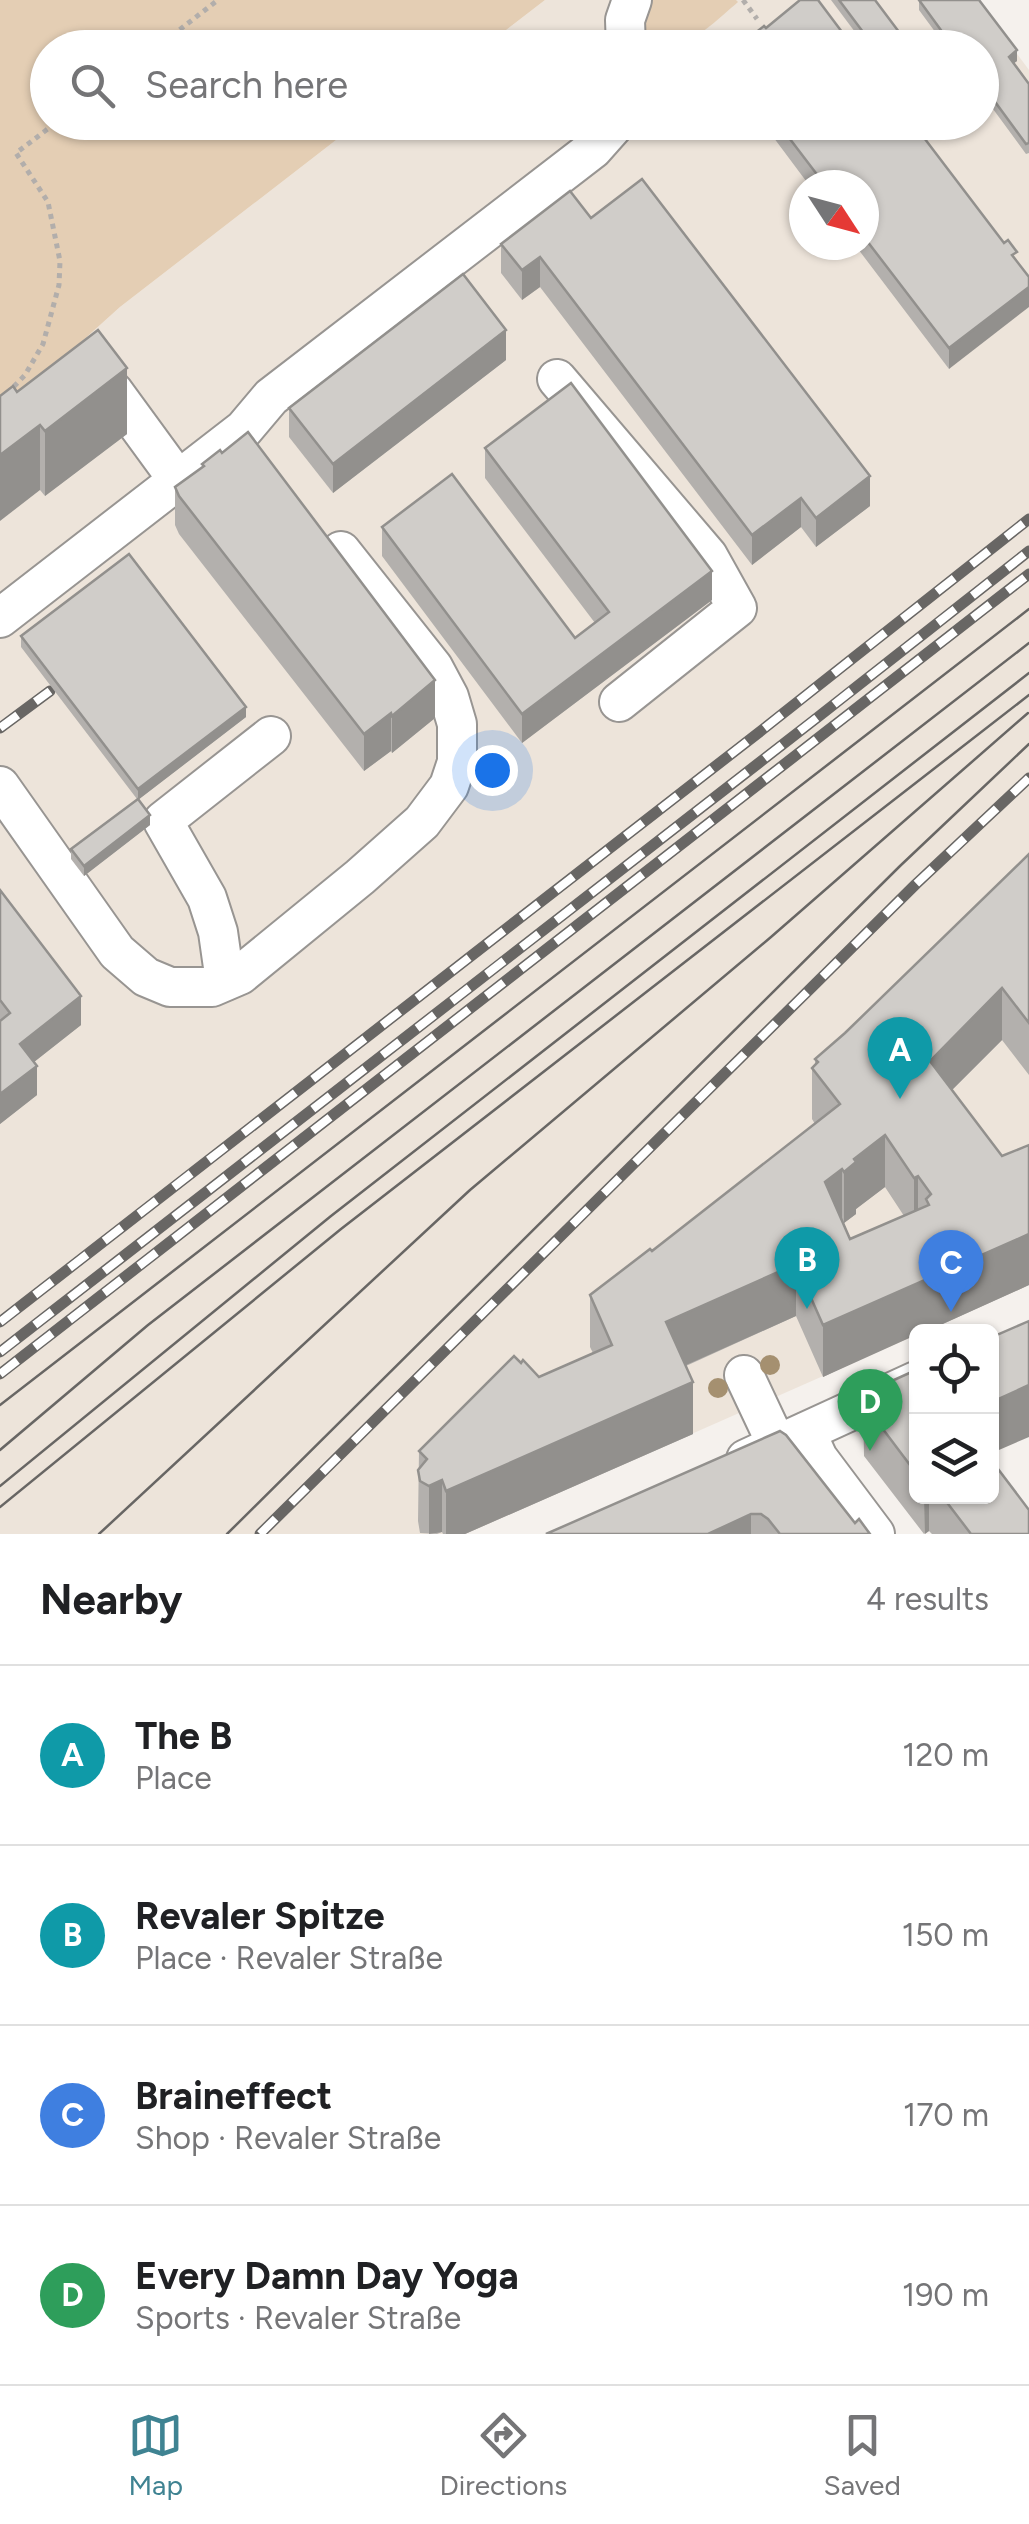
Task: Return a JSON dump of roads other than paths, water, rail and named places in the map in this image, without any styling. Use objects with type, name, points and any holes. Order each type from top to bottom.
[{"type":"street","points":[[625,30],[632,0]]},
{"type":"street","points":[[0,618],[244,429],[271,398],[601,140]]},
{"type":"street","points":[[556,379],[708,556],[736,608],[619,702]]},
{"type":"street","points":[[113,391],[178,480]]},
{"type":"street","points":[[0,786],[117,952],[146,976],[170,986],[212,987],[240,975],[422,822],[449,786],[456,762],[458,724],[433,667],[341,551]]},
{"type":"street","points":[[225,981],[218,932],[207,898],[164,821],[271,736]]},
{"type":"street","points":[[744,1375],[792,1438],[818,1458],[875,1534]]},
{"type":"street","points":[[724,1470],[909,1384]]},
{"type":"tram line","points":[[0,1405],[1029,609]]},
{"type":"tram line","points":[[0,1450],[148,1325],[1029,643]]},
{"type":"tram line","points":[[0,1486],[331,1216],[1029,673]]},
{"type":"tram line","points":[[0,1507],[341,1229],[1029,695]]},
{"type":"tram line","points":[[99,1534],[470,1190],[771,937],[1028,713]]},
{"type":"tram line","points":[[227,1534],[900,866],[1029,744]]},
{"type":"railway","points":[[0,1322],[1029,519]]},
{"type":"railway","points":[[0,1352],[1029,551]]},
{"type":"railway","points":[[0,1374],[1029,574]]},
{"type":"railway","points":[[0,728],[50,691]]},
{"type":"railway","points":[[260,1534],[916,884],[1029,778]]},
{"type":"place","name":"The B","points":[[900,1099]]},
{"type":"place","name":"Revaler Spitze","points":[[807,1309]]},
{"type":"place","name":"Braineffect","points":[[951,1312]]},
{"type":"place","name":"Every Damn Day Yoga","points":[[870,1451]]}]
